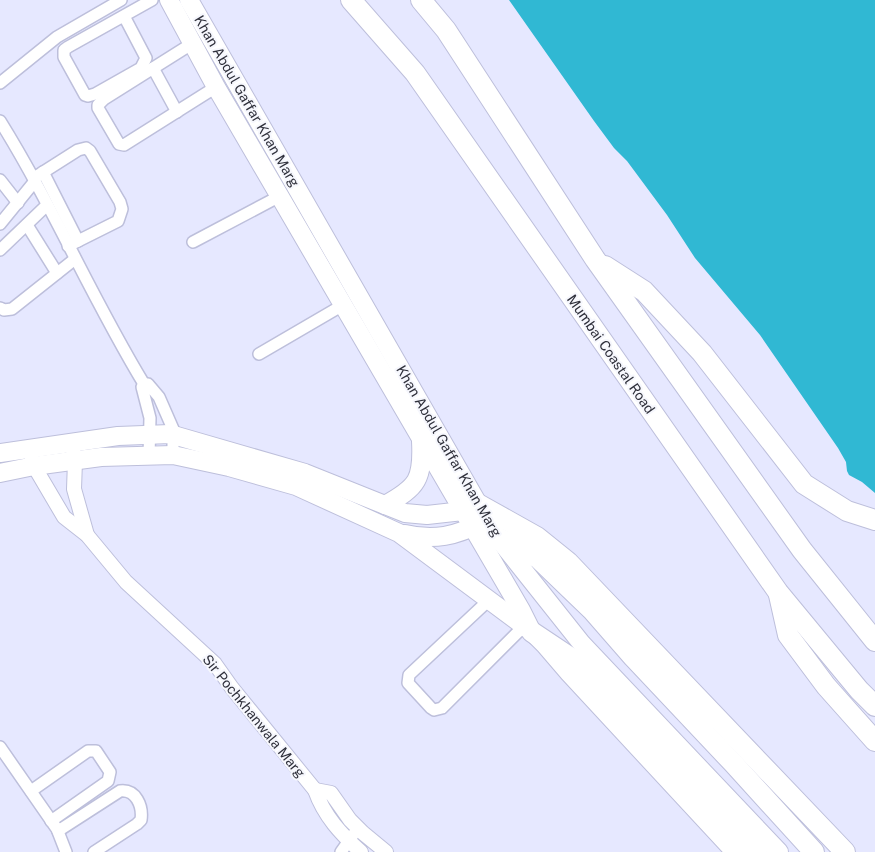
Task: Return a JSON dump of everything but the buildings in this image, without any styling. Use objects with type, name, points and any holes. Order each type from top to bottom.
[{"type":"highway","name":"Mumbai Coastal Road","points":[[351,0],[415,73],[778,592],[858,690],[875,706]]},
{"type":"highway","points":[[421,0],[446,30],[595,259],[802,550],[875,641]]},
{"type":"highway","points":[[595,259],[644,290],[702,352],[804,484],[847,511],[875,520]]},
{"type":"highway","points":[[480,520],[538,558],[592,610],[633,658],[814,852]]},
{"type":"highway","points":[[480,520],[537,537],[568,562],[845,852]]},
{"type":"highway","points":[[778,592],[788,636],[826,686],[875,741]]},
{"type":"highway","points":[[528,629],[586,668],[757,852]]},
{"type":"main road","name":"Khan Abdul Gaffar Khan Marg","points":[[169,0],[216,87],[421,439],[480,520],[582,644],[779,852]]},
{"type":"main road","name":"Khan Abdul Gaffar Khan Marg","points":[[189,0],[480,520],[528,629],[545,644],[569,673],[735,852]]},
{"type":"main road","points":[[0,453],[118,436],[173,435],[259,467],[399,533],[528,629]]},
{"type":"main road","points":[[384,505],[408,491],[416,483],[422,460],[421,439]]},
{"type":"main road","points":[[0,473],[34,466],[117,456],[173,455],[229,467],[259,467],[305,473],[405,513],[480,520]]},
{"type":"main road","points":[[399,533],[423,538],[441,538],[480,520]]},
{"type":"street","points":[[0,83],[57,37],[121,0]]},
{"type":"street","points":[[124,16],[146,58],[145,63],[141,68],[95,94],[85,95],[64,58],[64,50],[152,0]]},
{"type":"street","points":[[193,43],[104,99],[98,105],[98,108],[121,145],[131,141],[216,87]]},
{"type":"street","points":[[153,68],[177,112]]},
{"type":"street","points":[[0,121],[37,177],[73,243],[75,259],[120,344],[144,384],[142,387],[143,393],[150,418],[149,456]]},
{"type":"street","points":[[0,224],[37,177],[78,150],[86,148],[90,151],[120,202],[122,209],[118,221],[73,243]]},
{"type":"street","points":[[37,177],[47,205],[73,243]]},
{"type":"street","points":[[0,180],[18,203]]},
{"type":"street","points":[[193,242],[280,196]]},
{"type":"street","points":[[0,250],[47,205]]},
{"type":"street","points":[[27,225],[57,272]]},
{"type":"street","points":[[0,308],[4,310],[12,309],[75,259]]},
{"type":"street","points":[[259,354],[344,305]]},
{"type":"street","points":[[144,384],[154,388],[160,397],[173,429],[173,455]]},
{"type":"street","name":"Sir Pochkhanwala Marg","points":[[71,442],[75,461],[74,488],[87,535]]},
{"type":"street","name":"Sir Pochkhanwala Marg","points":[[30,448],[34,466],[64,517],[87,535],[126,582],[215,664],[232,688],[315,790]]},
{"type":"street","points":[[489,600],[409,675],[408,683],[431,708],[434,710],[442,708],[528,629]]},
{"type":"street","points":[[0,748],[54,826],[66,852]]},
{"type":"street","points":[[31,791],[88,750],[96,751],[110,772],[108,781],[54,826]]},
{"type":"street","points":[[315,790],[331,793],[358,828],[386,852]]},
{"type":"street","points":[[315,790],[322,808],[344,846],[362,852],[371,840]]},
{"type":"street","points":[[54,826],[120,791],[133,795],[141,806],[141,820],[94,852]]},
{"type":"street","points":[[344,846],[358,828]]},
{"type":"water","points":[[509,0],[875,0],[875,493],[862,482],[849,475],[846,462],[838,448],[760,335],[695,258],[667,215],[627,161],[614,148],[594,121]]}]
